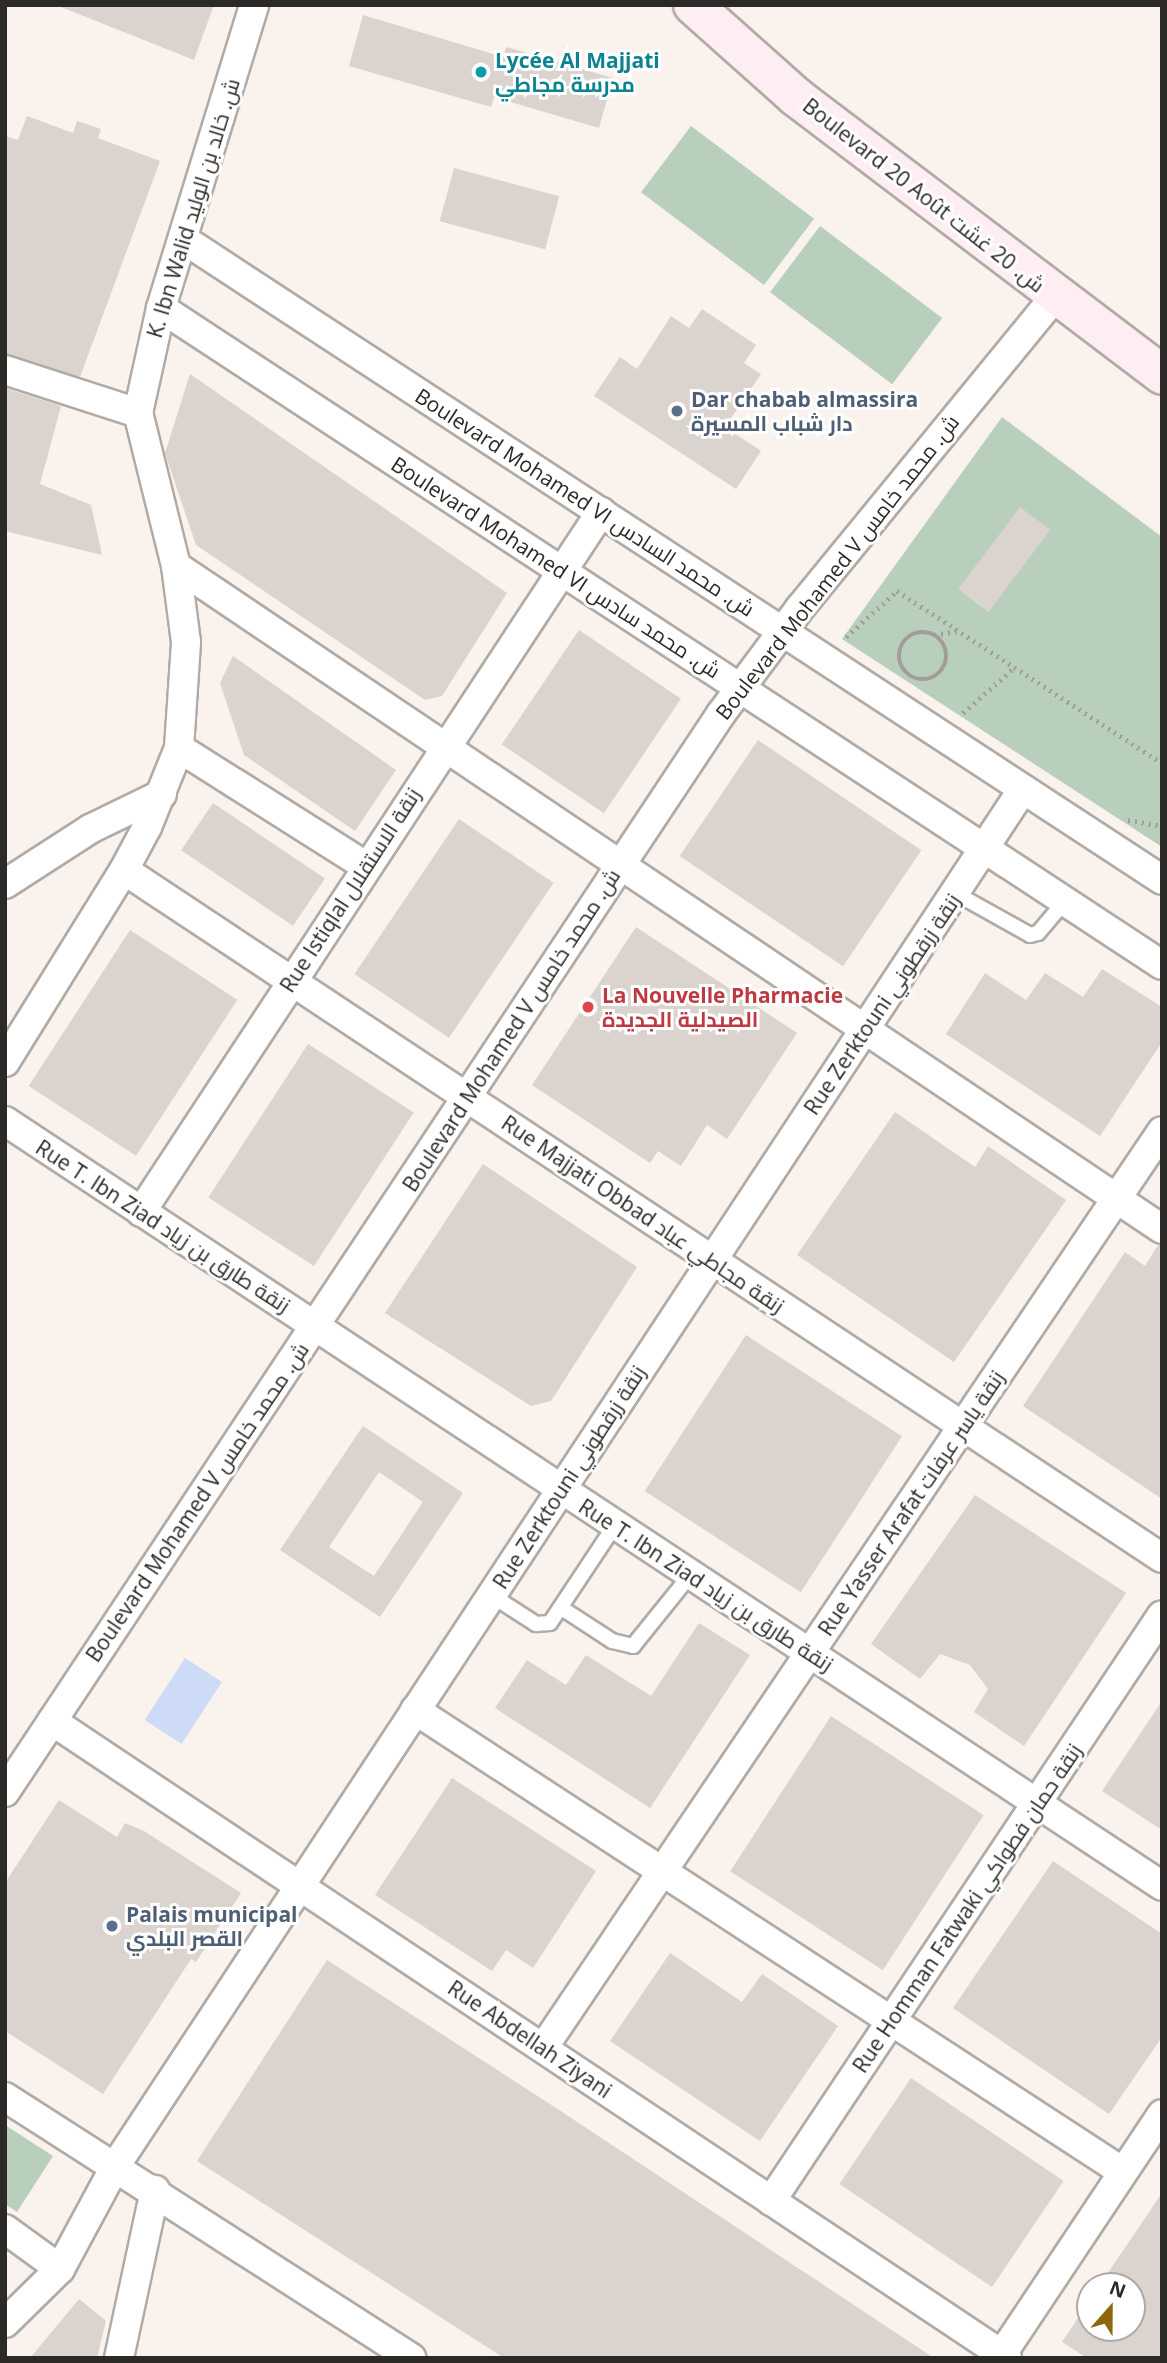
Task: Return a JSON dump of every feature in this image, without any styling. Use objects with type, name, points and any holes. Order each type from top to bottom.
[{"type":"main road","name":"Boulevard 20 Août ش. 20 غشت","points":[[693,5],[794,96],[1162,375]]},
{"type":"street","name":"K. Ibn Walid ش. خالد بن الوليد","points":[[138,413],[161,308],[254,5]]},
{"type":"street","name":"Boulevard Mohamed VI ش. محمد السادس","points":[[183,239],[1162,880]]},
{"type":"street","name":"Boulevard Mohamed V ش. محمد خامس","points":[[5,1793],[740,688],[783,631],[1055,296]]},
{"type":"street","name":"Boulevard Mohamed VI ش. محمد سادس","points":[[161,308],[1162,965]]},
{"type":"street","points":[[5,370],[138,413],[176,566],[186,642],[179,748],[162,794],[124,870],[5,1062]]},
{"type":"street","name":"Rue Istiqlal زنقة الاستقلال","points":[[141,1212],[560,569],[601,512]]},
{"type":"street","points":[[176,566],[1162,1229]]},
{"type":"street","points":[[179,748],[366,866]]},
{"type":"street","name":"Rue Zerktouni زنقة زرقطوني","points":[[5,2323],[60,2269],[116,2165],[1023,789]]},
{"type":"street","points":[[5,884],[90,829],[162,794]]},
{"type":"street","name":"Rue Majjati Obbad زنقة مجاطي عباد","points":[[124,870],[1162,1558]]},
{"type":"street","name":"Rue T. Ibn Ziad زنقة طارق بن زياد","points":[[5,1121],[1162,1886]]},
{"type":"street","name":"Rue Yasser Arafat زنقة ياسر عرفات","points":[[543,2048],[1162,1131]]},
{"type":"street","name":"Rue Homman Fatwaki زنقة حمان فطواكي","points":[[772,2201],[1162,1615]]},
{"type":"street","points":[[415,1710],[1124,2172]]},
{"type":"street","name":"Rue Abdellah Ziyani","points":[[52,1721],[1005,2356]]},
{"type":"street","points":[[5,2097],[155,2190],[412,2358]]},
{"type":"street","points":[[1005,2356],[1162,2114]]},
{"type":"street","points":[[119,2358],[155,2190]]},
{"type":"street","points":[[5,2230],[60,2269]]},
{"type":"lane","points":[[955,893],[1030,935],[1038,933],[1065,901]]},
{"type":"lane","points":[[491,1595],[542,1625],[550,1623],[563,1609],[615,1525]]},
{"type":"lane","points":[[563,1609],[612,1641],[632,1646],[691,1574]]},
{"type":"path","points":[[845,638],[897,591],[1162,763]]},
{"type":"path","points":[[934,636],[944,645],[945,665],[931,679],[911,678],[899,662],[902,643],[919,632],[934,636],[958,630]]},
{"type":"path","points":[[962,714],[1015,668]]},
{"type":"path","points":[[1124,819],[1162,826]]},
{"type":"green space","points":[[691,126],[814,219],[764,285],[641,192]]},
{"type":"green space","points":[[820,226],[942,318],[892,384],[770,292]]},
{"type":"green space","points":[[1002,417],[1162,537],[1162,847],[842,639]]},
{"type":"green space","points":[[5,2125],[53,2156],[17,2212],[5,2204]]},
{"type":"water","points":[[185,1658],[222,1682],[182,1744],[145,1720]]},
{"type":"building","points":[[56,5],[214,5],[194,60]]},
{"type":"building","name":"Lycée Al Majjati مدرسة مجاطي","points":[[363,15],[503,57],[506,47],[613,78],[599,128],[494,97],[491,107],[349,66]]},
{"type":"building","points":[[27,116],[73,133],[77,121],[101,129],[98,138],[160,161],[80,377],[5,354],[5,136],[18,140]]},
{"type":"building","points":[[454,168],[559,196],[545,249],[440,221]]},
{"type":"building","name":"Dar chabab almassira دار شباب المسيرة","points":[[702,309],[756,345],[744,363],[761,374],[725,427],[761,451],[736,489],[594,396],[620,357],[637,369],[671,316],[689,328]]},
{"type":"building","points":[[190,374],[507,593],[442,696],[425,700],[196,545],[165,453]]},
{"type":"building","points":[[5,388],[61,406],[40,484],[91,505],[102,555],[5,531]]},
{"type":"building","points":[[1020,507],[1050,530],[988,612],[958,589]]},
{"type":"building","points":[[579,630],[681,699],[604,813],[502,744]]},
{"type":"building","points":[[233,656],[396,770],[355,831],[244,755],[220,683]]},
{"type":"building","points":[[758,740],[921,850],[843,966],[680,856]]},
{"type":"building","points":[[213,803],[325,878],[293,926],[181,850]]},
{"type":"building","points":[[459,819],[554,883],[449,1038],[354,974]]},
{"type":"building","points":[[636,927],[797,1033],[727,1139],[707,1125],[681,1166],[658,1151],[650,1163],[532,1085]]},
{"type":"building","points":[[130,930],[237,1000],[136,1156],[29,1086]]},
{"type":"building","points":[[1102,969],[1162,1007],[1162,1042],[1100,1136],[946,1034],[985,973],[1026,1000],[1045,973],[1083,997]]},
{"type":"building","points":[[308,1044],[414,1113],[314,1266],[208,1197]]},
{"type":"building","points":[[895,1112],[975,1167],[988,1146],[1066,1200],[954,1362],[797,1255]]},
{"type":"building","points":[[483,1164],[637,1267],[551,1401],[531,1406],[385,1313]]},
{"type":"building","points":[[1158,1245],[1162,1246],[1162,1499],[1023,1406],[1125,1252],[1145,1266]]},
{"type":"building","points":[[746,1335],[902,1436],[801,1592],[645,1491]]},
{"type":"building","points":[[363,1426],[463,1493],[380,1617],[280,1550]],"holes":[[[379,1472],[423,1502],[374,1576],[329,1547]]]},
{"type":"building","points":[[975,1495],[1126,1593],[1024,1746],[974,1712],[988,1689],[970,1665],[940,1654],[920,1679],[871,1644]]},
{"type":"building","points":[[699,1623],[750,1655],[650,1808],[495,1708],[527,1660],[566,1685],[586,1655],[651,1696]]},
{"type":"building","points":[[1162,1701],[1162,1830],[1102,1791]]},
{"type":"building","points":[[831,1716],[984,1815],[883,1970],[730,1871]]},
{"type":"building","points":[[452,1778],[596,1871],[533,1968],[506,1950],[492,1971],[375,1895]]},
{"type":"building","name":"Palais municipal القصر البلدي","points":[[59,1800],[117,1837],[125,1823],[144,1831],[241,1893],[196,1962],[191,1959],[103,2094],[5,2031],[5,1883]]},
{"type":"building","points":[[1053,1861],[1162,1934],[1162,2037],[1109,2114],[953,2008]]},
{"type":"building","points":[[670,1953],[742,2002],[762,1974],[838,2026],[760,2141],[610,2041]]},
{"type":"building","points":[[327,1960],[934,2358],[504,2358],[197,2161]]},
{"type":"building","points":[[911,2078],[1064,2181],[992,2287],[839,2184]]},
{"type":"building","points":[[1162,2193],[1162,2358],[1087,2358],[1062,2342],[1076,2321],[1076,2342],[1146,2342],[1146,2272],[1108,2272]]},
{"type":"building","points":[[79,2299],[106,2321],[97,2358],[30,2358]]},
{"type":"place","name":"Lycée Al Majjati مدرسة مجاطي","points":[[481,72]]},
{"type":"place","name":"Dar chabab almassira دار شباب المسيرة","points":[[677,411]]},
{"type":"place","name":"La Nouvelle Pharmacie الصيدلية الجديدة","points":[[588,1007]]},
{"type":"place","name":"Palais municipal القصر البلدي","points":[[112,1926]]}]
